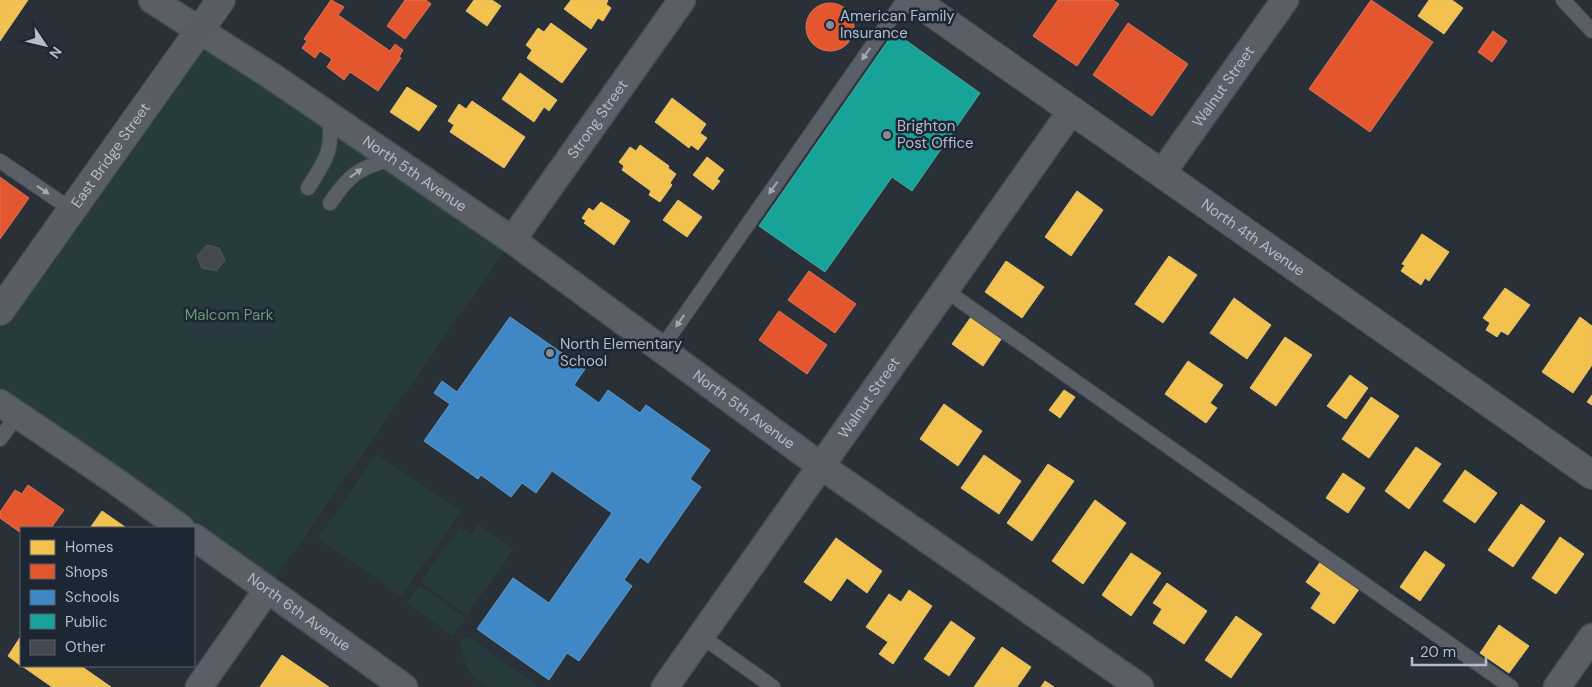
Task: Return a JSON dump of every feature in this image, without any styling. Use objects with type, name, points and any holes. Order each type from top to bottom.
[{"type":"main road","name":"East Bridge Street","points":[[0,311],[221,0]]},
{"type":"street","name":"North 5th Avenue","points":[[152,0],[200,29],[512,240],[821,466],[1140,687]]},
{"type":"street","name":"Strong Street","points":[[512,240],[682,0]]},
{"type":"street","name":"North 4th Avenue","points":[[914,0],[1592,475]]},
{"type":"street","name":"Walnut Street","points":[[1162,172],[1285,0]]},
{"type":"street","name":"Walnut Street","points":[[665,687],[1072,110]]},
{"type":"street","points":[[9,409],[180,527]]},
{"type":"street","name":"North 6th Avenue","points":[[195,538],[404,687]]},
{"type":"street","points":[[199,687],[267,590]]},
{"type":"street","points":[[1557,687],[1592,637]]},
{"type":"lane","points":[[661,349],[904,0]]},
{"type":"lane","points":[[1563,0],[1592,31]]},
{"type":"lane","points":[[308,188],[327,158],[331,140],[330,116]]},
{"type":"lane","points":[[330,203],[344,183],[359,170],[393,159]]},
{"type":"lane","points":[[0,161],[72,210]]},
{"type":"lane","points":[[945,290],[1511,687]]},
{"type":"lane","points":[[0,439],[9,409]]},
{"type":"lane","points":[[701,636],[773,687]]},
{"type":"green space","name":"Malcom Park","points":[[200,29],[512,240],[267,590],[195,540],[195,527],[177,527],[0,403],[0,311]]},
{"type":"green space","points":[[377,454],[461,512],[401,596],[318,538]]},
{"type":"green space","points":[[478,524],[513,549],[467,615],[421,582],[460,527],[471,535]]},
{"type":"green space","points":[[419,585],[466,618],[453,636],[406,603]]},
{"type":"green space","points":[[467,636],[535,683],[536,687],[487,687],[473,675],[465,661],[461,642],[462,638]]},
{"type":"building: Homes","points":[[0,0],[28,0],[0,41]]},
{"type":"building: Homes","points":[[474,0],[492,0],[501,6],[487,26],[466,11]]},
{"type":"building: Homes","points":[[571,0],[607,0],[606,4],[611,8],[603,21],[598,18],[591,29],[564,9]]},
{"type":"building: Homes","points":[[1429,0],[1452,0],[1463,8],[1444,34],[1418,16]]},
{"type":"building: Homes","points":[[551,23],[587,49],[562,83],[527,58],[532,50],[526,45],[538,28],[544,32]]},
{"type":"building: Homes","points":[[520,73],[557,100],[549,111],[544,107],[534,122],[502,99]]},
{"type":"building: Homes","points":[[407,87],[437,106],[419,131],[390,112]]},
{"type":"building: Homes","points":[[672,98],[706,124],[700,133],[707,138],[698,150],[691,145],[689,148],[655,122]]},
{"type":"building: Homes","points":[[472,101],[525,137],[504,168],[450,132],[454,125],[448,121],[459,104],[466,109]]},
{"type":"building: Homes","points":[[640,145],[669,166],[668,168],[676,174],[670,183],[672,185],[660,202],[649,195],[651,191],[622,170],[624,166],[619,162],[630,147],[636,151]]},
{"type":"building: Homes","points":[[707,157],[724,170],[717,179],[720,181],[713,190],[693,175]]},
{"type":"building: Homes","points":[[1077,191],[1103,210],[1071,256],[1045,237]]},
{"type":"building: Homes","points":[[678,200],[702,217],[687,237],[663,220]]},
{"type":"building: Homes","points":[[601,202],[630,221],[614,245],[584,223],[586,221],[582,218],[589,208],[593,211]]},
{"type":"building: Homes","points":[[1422,234],[1449,252],[1429,281],[1425,278],[1421,285],[1401,271],[1405,265],[1402,264]]},
{"type":"building: Homes","points":[[1169,256],[1197,275],[1163,323],[1135,304]]},
{"type":"building: Homes","points":[[1006,261],[1044,287],[1022,318],[985,292]]},
{"type":"building: Homes","points":[[1505,288],[1530,305],[1508,335],[1501,331],[1497,337],[1486,330],[1490,323],[1483,318]]},
{"type":"building: Homes","points":[[1234,298],[1271,325],[1247,359],[1210,333]]},
{"type":"building: Homes","points":[[973,314],[1004,335],[983,366],[952,344]]},
{"type":"building: Homes","points":[[1580,317],[1592,326],[1592,365],[1573,393],[1542,372]]},
{"type":"building: Homes","points":[[1285,337],[1312,355],[1276,406],[1250,388]]},
{"type":"building: Homes","points":[[1188,361],[1223,385],[1210,403],[1217,408],[1206,423],[1165,394]]},
{"type":"building: Homes","points":[[1350,375],[1368,388],[1346,419],[1327,406]]},
{"type":"building: Homes","points":[[1064,390],[1075,397],[1060,418],[1049,410]]},
{"type":"building: Homes","points":[[1592,395],[1592,405],[1587,402]]},
{"type":"building: Homes","points":[[1371,397],[1399,416],[1369,458],[1342,439]]},
{"type":"building: Homes","points":[[944,404],[982,431],[958,466],[920,439]]},
{"type":"building: Homes","points":[[1416,447],[1441,464],[1409,509],[1385,491]]},
{"type":"building: Homes","points":[[984,455],[1021,481],[999,514],[961,488]]},
{"type":"building: Homes","points":[[1048,464],[1074,481],[1032,541],[1007,523]]},
{"type":"building: Homes","points":[[1465,470],[1497,493],[1475,523],[1443,501]]},
{"type":"building: Homes","points":[[1343,473],[1365,488],[1348,513],[1326,498]]},
{"type":"building: Homes","points":[[1095,500],[1126,523],[1083,584],[1052,561]]},
{"type":"building: Homes","points":[[1521,504],[1545,521],[1513,567],[1488,550]]},
{"type":"building: Homes","points":[[102,511],[125,527],[91,527]]},
{"type":"building: Homes","points":[[1560,537],[1584,554],[1556,594],[1532,578]]},
{"type":"building: Homes","points":[[836,538],[882,571],[867,593],[847,578],[831,601],[804,582]]},
{"type":"building: Homes","points":[[1425,551],[1445,565],[1420,601],[1400,587]]},
{"type":"building: Homes","points":[[1131,553],[1161,573],[1131,616],[1102,595]]},
{"type":"building: Homes","points":[[1321,561],[1360,588],[1334,624],[1311,608],[1321,593],[1306,582]]},
{"type":"building: Homes","points":[[1167,583],[1207,611],[1184,644],[1153,623],[1162,609],[1153,603]]},
{"type":"building: Homes","points":[[909,590],[932,606],[893,664],[879,654],[888,642],[866,627],[889,594],[901,602]]},
{"type":"building: Homes","points":[[1236,616],[1262,634],[1231,678],[1205,660]]},
{"type":"building: Homes","points":[[951,621],[975,638],[949,676],[924,659]]},
{"type":"building: Homes","points":[[1499,625],[1529,646],[1509,673],[1480,653]]},
{"type":"building: Homes","points":[[20,638],[20,665],[8,656]]},
{"type":"building: Homes","points":[[1002,647],[1031,667],[1017,687],[974,687]]},
{"type":"building: Homes","points":[[282,655],[329,687],[260,687]]},
{"type":"building: Homes","points":[[23,667],[82,667],[111,687],[52,687]]},
{"type":"building: Homes","points":[[1045,681],[1054,687],[1041,687]]},
{"type":"building: Shops","points":[[331,0],[344,7],[338,15],[390,51],[395,44],[403,50],[399,57],[401,58],[378,91],[350,72],[344,80],[327,67],[332,59],[320,51],[315,58],[302,48],[307,41],[304,39]]},
{"type":"building: Shops","points":[[405,0],[426,0],[431,4],[405,39],[387,26]]},
{"type":"building: Shops","points":[[1058,0],[1113,0],[1119,4],[1077,66],[1033,36]]},
{"type":"building: Shops","points":[[1371,0],[1433,42],[1370,132],[1309,89]]},
{"type":"building: Shops","name":"American Family Insurance","points":[[830,3],[839,5],[847,10],[852,18],[854,27],[852,36],[847,44],[839,49],[830,51],[821,49],[813,44],[808,36],[806,27],[808,18],[813,10],[821,5]]},
{"type":"building: Shops","points":[[1128,23],[1188,64],[1152,116],[1093,75]]},
{"type":"building: Shops","points":[[1493,31],[1507,41],[1492,62],[1478,52]]},
{"type":"building: Shops","points":[[0,177],[29,198],[0,239]]},
{"type":"building: Shops","points":[[809,271],[856,304],[835,333],[788,300]]},
{"type":"building: Shops","points":[[779,311],[827,345],[807,374],[759,340]]},
{"type":"building: Shops","points":[[28,485],[64,510],[52,527],[20,527],[20,532],[0,518],[0,512],[15,490],[22,494]]},
{"type":"building: Schools","points":[[510,317],[585,369],[574,385],[599,403],[608,390],[640,413],[646,405],[710,450],[690,479],[701,487],[648,563],[640,557],[624,580],[632,586],[579,661],[567,653],[549,680],[477,629],[513,578],[549,603],[612,513],[552,471],[536,493],[522,483],[511,497],[481,475],[478,479],[424,441],[450,404],[434,393],[442,381],[457,392]]},
{"type":"building: Public","name":"Brighton Post Office","points":[[894,32],[980,93],[912,191],[892,177],[825,272],[759,226]]},
{"type":"building: Other","points":[[207,245],[219,248],[225,260],[216,271],[202,268],[197,256]]},
{"type":"place","name":"American Family Insurance","points":[[830,25]]},
{"type":"place","name":"Brighton Post Office","points":[[887,135]]},
{"type":"place","name":"North Elementary School","points":[[550,353]]}]
